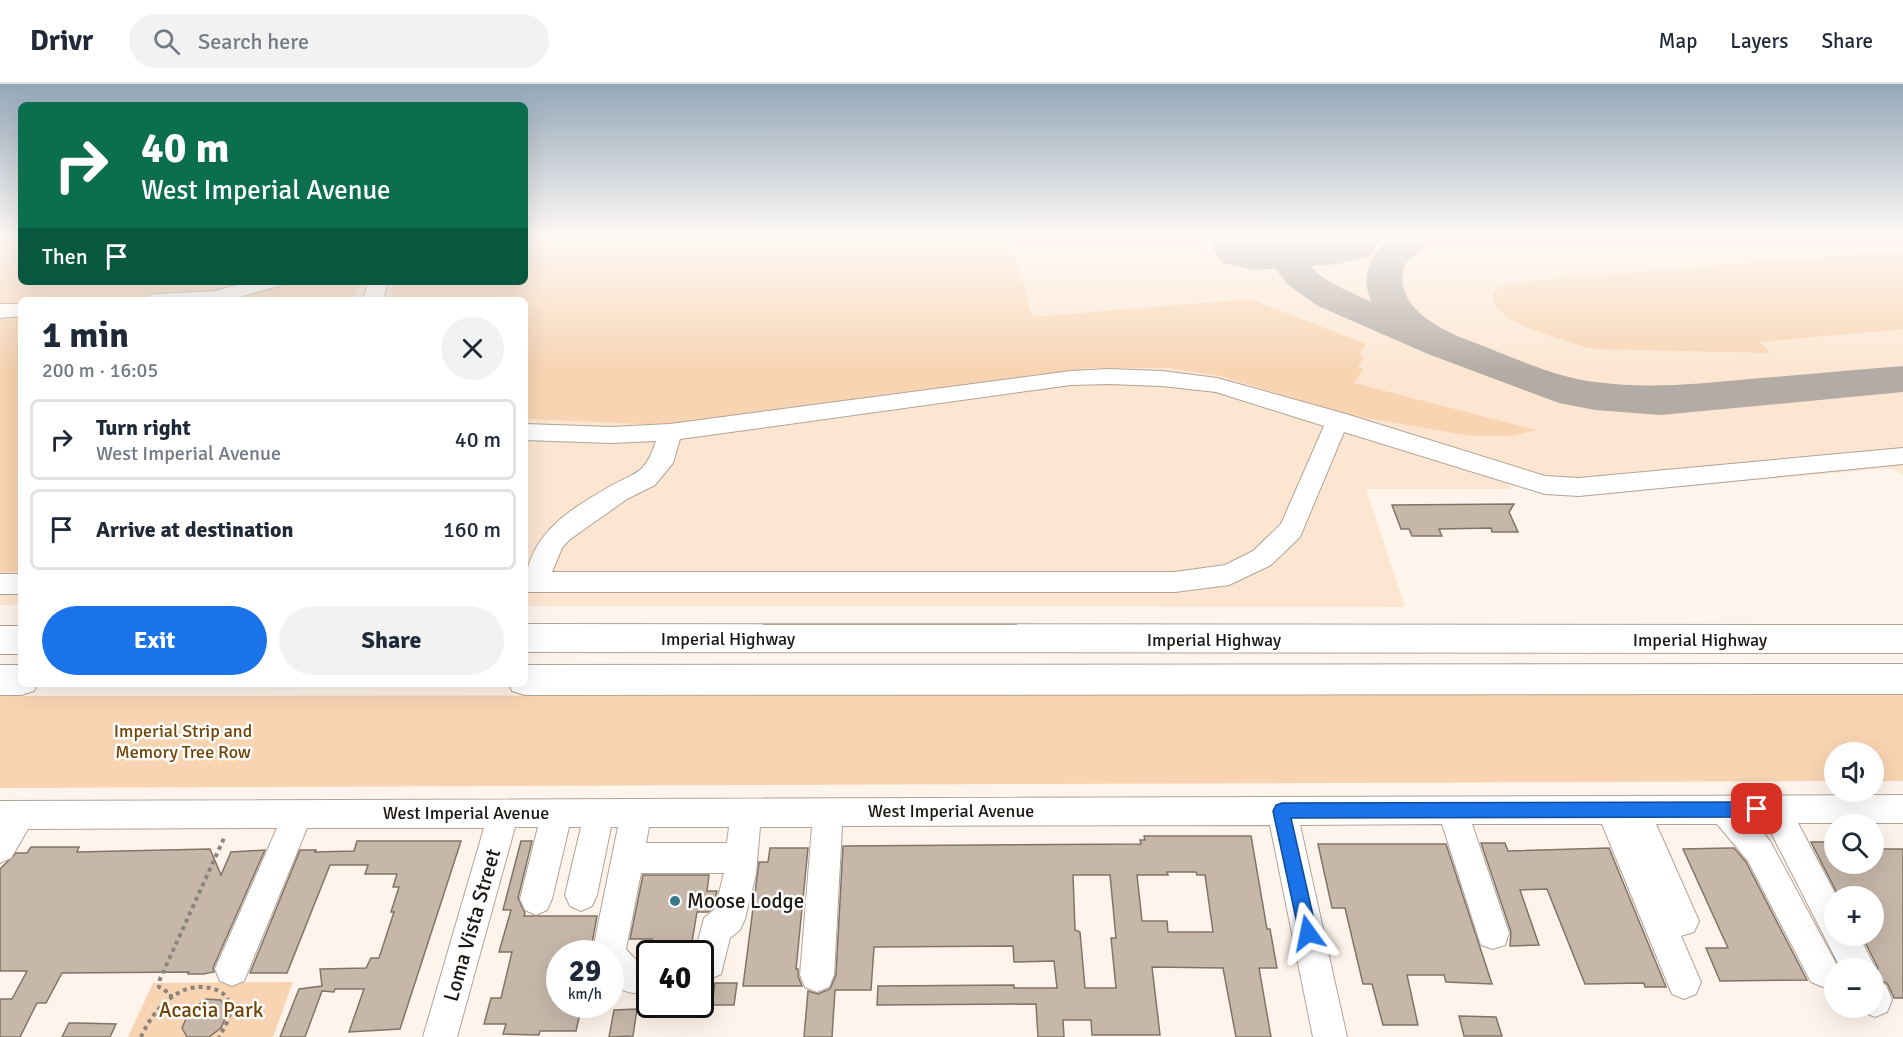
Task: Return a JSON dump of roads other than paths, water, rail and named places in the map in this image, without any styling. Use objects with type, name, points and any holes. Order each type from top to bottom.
[{"type":"main road","name":"Imperial Highway","points":[[528,639],[1903,639]]},
{"type":"main road","points":[[0,640],[18,640]]},
{"type":"main road","points":[[528,680],[1903,679]]},
{"type":"main road","points":[[0,680],[18,680]]},
{"type":"street","points":[[215,297],[261,285]]},
{"type":"street","points":[[0,311],[18,310]]},
{"type":"street","points":[[528,432],[600,435],[670,432],[1071,378],[1117,375],[1163,376],[1217,385],[1338,420],[1512,477],[1545,485],[1579,487],[1903,456]]},
{"type":"street","points":[[670,432],[661,463],[647,479],[618,493],[560,533],[551,543],[530,582],[1174,582],[1229,575],[1262,558],[1291,530],[1338,420]]},
{"type":"street","points":[[0,584],[18,584]]},
{"type":"street","points":[[1724,809],[1759,851],[1823,970]]},
{"type":"street","points":[[1774,809],[1824,905]]},
{"type":"street","name":"West Imperial Avenue","points":[[10,815],[1903,809]]},
{"type":"street","points":[[1452,810],[1493,933]]},
{"type":"street","points":[[1622,810],[1683,921]]},
{"type":"street","points":[[1622,810],[1684,982]]},
{"type":"street","points":[[1282,811],[1330,1037]]},
{"type":"street","points":[[714,940],[716,929],[729,919],[740,874],[746,812]]},
{"type":"street","points":[[817,975],[828,812]]},
{"type":"street","name":"Loma Vista Street","points":[[440,1037],[504,813]]},
{"type":"street","points":[[536,899],[557,813]]},
{"type":"street","points":[[581,895],[599,813]]},
{"type":"street","points":[[613,940],[636,813]]},
{"type":"street","points":[[232,969],[298,814]]},
{"type":"street","points":[[0,848],[10,815]]},
{"type":"street","points":[[628,858],[741,858]]},
{"type":"place","name":"Moose Lodge","points":[[675,901]]},
{"type":"park label","name":"Imperial Strip and Memory Tree Row","points":[[183,741]]},
{"type":"park label","name":"Acacia Park","points":[[211,1010]]}]
